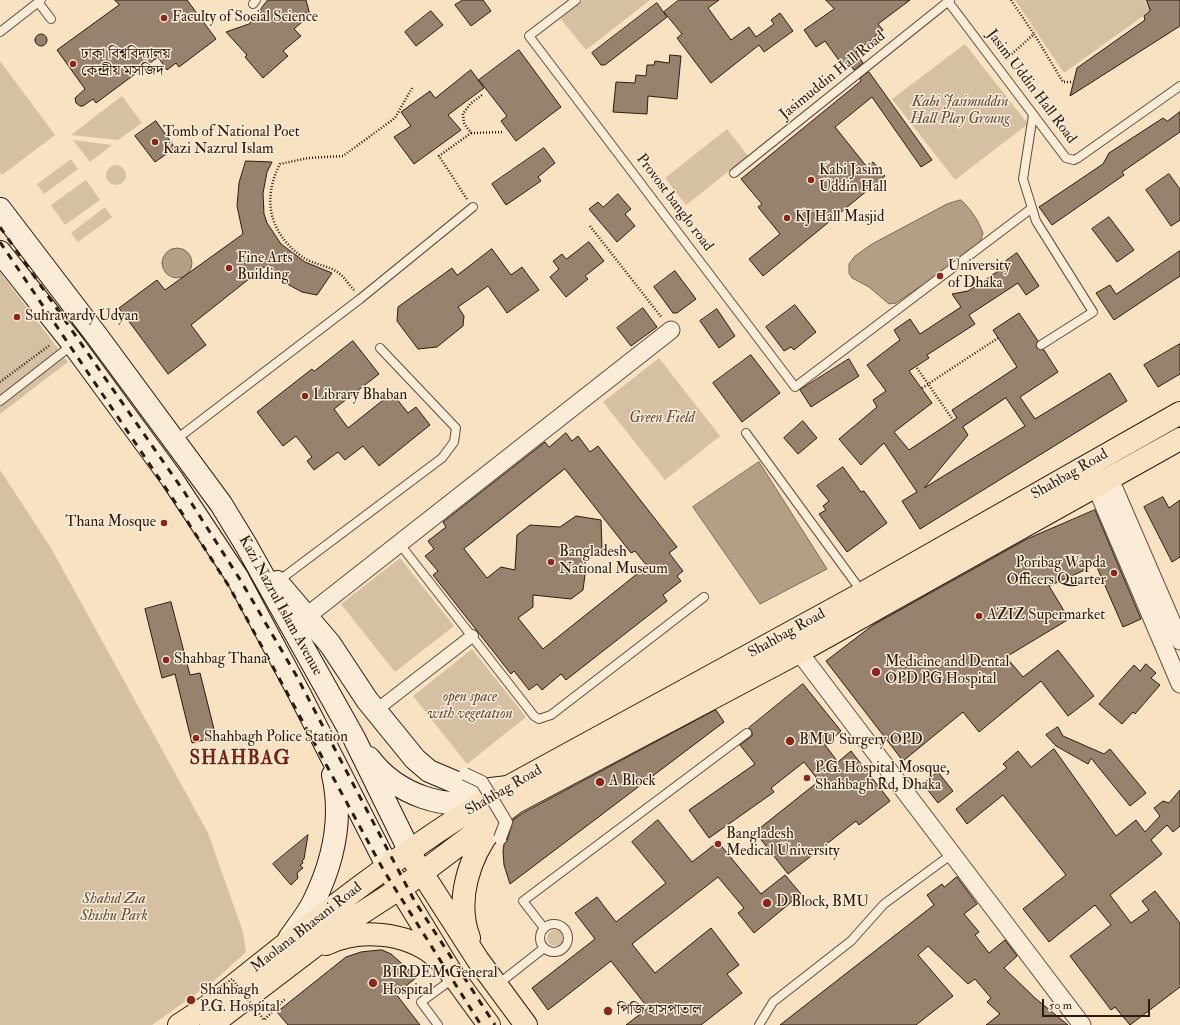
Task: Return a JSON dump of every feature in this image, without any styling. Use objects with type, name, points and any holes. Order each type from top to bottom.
[{"type":"highway","name":"Shahbag Road","points":[[404,869],[512,794],[1180,414]]},
{"type":"highway","name":"Shahbag Road","points":[[512,794],[799,652],[1180,439]]},
{"type":"highway","points":[[478,960],[466,930],[464,910],[465,889],[470,869],[479,845],[512,794]]},
{"type":"highway","name":"Maolana Bhasani Road","points":[[179,1025],[290,952],[337,928],[404,869]]},
{"type":"highway","name":"Kazi Nazrul Islam Avenue","points":[[404,869],[478,960],[526,1025]]},
{"type":"highway","name":"Kazi Nazrul Islam Avenue","points":[[404,869],[454,977],[489,1025]]},
{"type":"highway","points":[[290,952],[354,936],[386,935],[407,939],[422,946],[435,956],[454,977]]},
{"type":"highway","name":"Maolana Bhasani Road","points":[[211,1025],[261,988],[290,952]]},
{"type":"main road","name":"Kazi Nazrul Islam Avenue","points":[[0,209],[97,336],[221,504],[246,545],[354,738],[404,869]]},
{"type":"main road","name":"Kazi Nazrul Islam Avenue","points":[[0,252],[73,344],[172,479],[237,577],[299,693],[329,754],[404,869]]},
{"type":"main road","points":[[246,545],[330,644],[375,711],[415,759],[429,771],[468,788],[512,794]]},
{"type":"main road","points":[[354,738],[376,768],[401,787],[427,799],[452,804],[478,801],[512,794]]},
{"type":"main road","points":[[290,952],[326,875],[334,846],[338,795],[329,754]]},
{"type":"street","points":[[307,616],[399,542],[671,330]]},
{"type":"street","points":[[1103,483],[1180,640],[1164,647]]},
{"type":"street","points":[[1103,483],[1164,647],[1180,684]]},
{"type":"street","points":[[375,711],[472,636]]},
{"type":"street","points":[[799,652],[1082,1025]]},
{"type":"street","points":[[465,774],[482,782],[506,822],[500,838]]},
{"type":"lane","name":"Provost banglo road","points":[[576,0],[529,36],[796,387],[1032,208]]},
{"type":"lane","points":[[0,32],[40,1],[51,19]]},
{"type":"lane","name":"Jasim Uddin Hall Road","points":[[949,1],[1032,115],[1066,158],[1074,160],[1180,86]]},
{"type":"lane","name":"Jasimuddin Hall Road","points":[[734,172],[949,1]]},
{"type":"lane","points":[[1032,115],[1023,179],[1036,221],[1093,312],[1041,345]]},
{"type":"lane","points":[[174,441],[360,299],[473,208]]},
{"type":"lane","points":[[0,401],[55,360],[73,344]]},
{"type":"lane","points":[[277,582],[442,458],[454,442],[456,428],[380,348]]},
{"type":"lane","points":[[746,433],[863,593]]},
{"type":"lane","points":[[399,542],[534,716],[539,718],[544,718],[551,715],[704,597]]},
{"type":"lane","points":[[544,928],[523,901],[747,733]]},
{"type":"lane","points":[[759,1025],[773,1002],[851,941],[884,904],[952,854]]},
{"type":"lane","points":[[552,924],[561,925],[565,928],[569,937],[566,946],[562,950],[553,952],[544,948],[540,940],[540,936],[544,928],[552,924]]},
{"type":"lane","points":[[496,986],[544,948]]},
{"type":"lane","points":[[438,1025],[421,1002],[454,977]]},
{"type":"path","points":[[1011,0],[1034,34],[1063,82],[1074,82]]},
{"type":"path","points":[[997,67],[1034,34]]},
{"type":"path","points":[[360,299],[340,274],[302,257],[280,232],[273,220],[271,210],[270,194],[274,177],[280,164],[308,158],[343,156],[395,118],[412,88]]},
{"type":"path","points":[[471,133],[464,123],[463,114],[470,104],[482,95]]},
{"type":"path","points":[[473,208],[439,156],[471,133],[504,132]]},
{"type":"path","points":[[590,226],[671,330]]},
{"type":"path","points":[[922,388],[998,338]]},
{"type":"path","points":[[0,382],[50,345]]},
{"type":"path","points":[[917,368],[953,420]]},
{"type":"path","points":[[209,995],[232,979],[264,1020],[285,999]]},
{"type":"green space","points":[[583,0],[650,0],[586,50],[560,18]]},
{"type":"green space","points":[[1015,0],[1147,0],[1150,11],[1064,73]]},
{"type":"green space","name":"Kabi Jasimuddin Hall Play Groung","points":[[965,44],[1028,124],[955,180],[892,99]]},
{"type":"green space","points":[[0,61],[55,135],[2,175],[0,173]]},
{"type":"green space","points":[[122,96],[142,123],[118,140],[71,135]]},
{"type":"green space","points":[[727,129],[748,156],[686,205],[665,178]]},
{"type":"green space","points":[[73,140],[112,145],[90,162]]},
{"type":"green space","points":[[71,159],[78,169],[44,194],[37,184]]},
{"type":"green space","points":[[116,165],[123,168],[126,175],[123,182],[116,185],[109,182],[106,175],[109,168]]},
{"type":"green space","points":[[86,180],[100,200],[65,225],[51,205]]},
{"type":"green space","points":[[105,207],[112,217],[78,242],[71,233]]},
{"type":"green space","name":"Suhrawardy Udyan","points":[[0,272],[68,362],[0,414]]},
{"type":"green space","name":"Green Field","points":[[659,358],[720,436],[665,480],[603,402]]},
{"type":"green space","name":"Shahid Zia Shishu Park","points":[[0,470],[51,548],[208,833],[243,932],[246,952],[214,981],[152,1025],[0,1025]]},
{"type":"green space","points":[[400,558],[454,626],[395,672],[341,604]]},
{"type":"green space","name":"open space with vegetation","points":[[472,649],[526,717],[467,764],[413,696]]},
{"type":"green space","points":[[552,930],[558,930],[563,935],[561,944],[558,946],[552,946],[547,941],[547,935]]},
{"type":"shaded area","points":[[961,200],[971,211],[981,228],[983,233],[980,243],[933,278],[896,303],[889,304],[869,287],[852,278],[849,273],[849,264],[855,256],[872,244],[947,204]]},
{"type":"shaded area","points":[[177,248],[183,249],[191,257],[191,269],[183,277],[177,278],[171,277],[163,269],[162,263],[163,257],[171,249]]},
{"type":"shaded area","points":[[759,462],[827,569],[760,604],[693,507]]},
{"type":"building","points":[[115,0],[187,0],[216,39],[179,67],[176,63],[167,70],[158,57],[96,103],[93,99],[83,106],[80,106],[76,103],[75,98],[85,89],[57,50],[119,5]]},
{"type":"building","points":[[268,0],[306,0],[310,15],[294,29],[301,36],[283,51],[288,56],[263,78],[245,57],[247,55],[226,32],[249,24]]},
{"type":"building","points":[[463,0],[483,0],[491,11],[471,26],[455,5]]},
{"type":"building","points":[[679,0],[719,0],[708,8],[731,40],[749,27],[756,37],[774,24],[771,20],[780,13],[793,31],[764,52],[759,45],[711,83],[677,38],[682,34],[664,12]]},
{"type":"building","points":[[826,0],[910,0],[878,24],[883,30],[856,52],[863,63],[854,70],[848,62],[843,66],[825,41],[816,47],[804,30],[834,9]]},
{"type":"building","points":[[1147,0],[1180,0],[1180,26],[1070,96],[1077,68],[1145,20],[1144,16],[1150,11]]},
{"type":"building","points":[[657,3],[667,17],[605,65],[601,65],[592,53]]},
{"type":"building","points":[[431,11],[443,25],[416,46],[405,32]]},
{"type":"building","points":[[43,34],[46,35],[46,45],[39,46],[36,45],[35,38],[36,35]]},
{"type":"building","points":[[519,50],[561,107],[516,141],[501,121],[507,116],[479,80]]},
{"type":"building","points":[[670,55],[681,56],[677,99],[648,96],[647,114],[613,112],[616,82],[635,83],[636,75],[646,76],[647,65],[654,65],[655,61],[669,63]]},
{"type":"building","points":[[471,70],[484,88],[448,115],[461,130],[414,164],[394,137],[411,126],[401,112],[430,91],[435,98]]},
{"type":"building","name":"Kabi Jasim Uddin Hall","points":[[869,72],[932,160],[921,167],[872,97],[835,127],[867,167],[873,162],[885,176],[763,276],[749,259],[780,234],[758,207],[762,204],[741,179],[861,81],[860,79]]},
{"type":"building","points":[[1180,112],[1180,132],[1122,172],[1124,175],[1052,225],[1039,207],[1103,164],[1109,153],[1163,118],[1167,121]]},
{"type":"building","name":"Tomb of National Poet Kazi Nazrul Islam","points":[[156,121],[175,148],[155,162],[135,136]]},
{"type":"building","points":[[544,148],[555,163],[538,177],[541,181],[506,205],[492,184]]},
{"type":"building","name":"Fine Arts Building","points":[[246,161],[272,162],[267,172],[263,193],[264,214],[267,223],[281,244],[305,262],[332,273],[317,295],[302,292],[289,285],[264,267],[191,325],[206,345],[168,374],[119,308],[157,280],[165,290],[243,234],[237,206],[239,183]]},
{"type":"building","points":[[1169,174],[1180,189],[1180,220],[1171,226],[1146,190]]},
{"type":"building","points":[[618,194],[631,209],[625,214],[635,226],[617,242],[589,209],[598,202],[603,207]]},
{"type":"building","points":[[1109,217],[1134,250],[1117,262],[1092,229]]},
{"type":"building","points":[[589,242],[604,261],[585,276],[588,279],[566,297],[550,277],[559,269],[553,261],[562,254],[566,259]]},
{"type":"building","points":[[492,249],[511,275],[522,267],[539,290],[507,313],[488,286],[458,307],[464,316],[463,326],[437,347],[418,349],[397,321],[398,307],[452,268],[457,275]]},
{"type":"building","points":[[1180,251],[1180,276],[1114,320],[1096,293],[1110,285],[1116,294]]},
{"type":"building","points":[[1017,253],[1039,286],[1026,295],[1018,283],[969,315],[975,324],[927,355],[929,358],[909,371],[932,403],[894,432],[909,450],[957,418],[952,410],[1017,367],[993,330],[1019,313],[1038,341],[1036,345],[1037,348],[1044,350],[1058,372],[1020,397],[1035,419],[1110,373],[1127,401],[920,529],[902,501],[917,492],[884,443],[861,465],[839,439],[877,407],[873,400],[886,391],[867,365],[900,340],[894,330],[910,319],[920,334],[961,307],[952,294],[968,291],[1009,264],[1006,261]],"holes":[[[1006,398],[1025,426],[924,488],[968,435],[963,427]]]},
{"type":"building","points":[[675,271],[696,299],[677,313],[673,313],[654,287]]},
{"type":"building","points":[[795,305],[816,332],[794,350],[791,347],[784,351],[766,327]]},
{"type":"building","points":[[643,308],[657,327],[631,346],[617,328]]},
{"type":"building","points":[[717,309],[735,336],[719,348],[700,321]]},
{"type":"building","points":[[353,341],[379,374],[334,409],[348,428],[392,393],[408,413],[416,407],[430,425],[379,466],[363,446],[345,460],[338,452],[314,470],[307,461],[312,457],[296,436],[283,446],[257,412],[312,369],[314,371]]},
{"type":"building","points":[[1180,344],[1180,374],[1158,387],[1144,365]]},
{"type":"building","points":[[751,355],[780,393],[742,422],[713,383]]},
{"type":"building","points":[[849,359],[859,376],[811,407],[800,390]]},
{"type":"building","points":[[803,421],[817,438],[798,454],[784,438]]},
{"type":"building","name":"Bangladesh National Museum","points":[[566,433],[572,441],[578,436],[590,452],[598,446],[677,547],[669,553],[683,571],[677,576],[681,581],[663,595],[667,601],[566,680],[561,674],[542,690],[537,684],[529,690],[514,671],[511,674],[433,575],[438,571],[425,556],[434,549],[428,541],[446,527],[443,522],[545,442],[549,447]],"holes":[[[565,469],[631,553],[635,551],[647,566],[543,649],[518,618],[533,607],[533,595],[571,599],[583,590],[587,560],[602,548],[601,520],[576,516],[560,527],[530,525],[517,535],[515,570],[501,567],[487,578],[464,549]]]},
{"type":"building","points":[[843,467],[861,492],[864,491],[887,523],[847,552],[819,514],[826,510],[823,506],[829,501],[817,486]]},
{"type":"building","points":[[1163,497],[1169,508],[1180,500],[1180,557],[1172,562],[1144,507]]},
{"type":"building","points":[[1095,510],[1141,619],[1123,627],[1096,565],[1049,586],[1069,619],[1006,657],[1023,677],[1058,650],[1094,696],[1068,716],[1041,681],[979,732],[963,712],[903,761],[826,661],[873,625],[1027,539]]},
{"type":"building","points":[[171,602],[190,675],[200,673],[216,737],[192,743],[175,674],[162,678],[145,609]]},
{"type":"building","points":[[1146,664],[1156,673],[1151,678],[1160,685],[1135,714],[1133,712],[1122,724],[1099,704],[1134,665],[1140,671]]},
{"type":"building","points":[[803,684],[841,731],[825,745],[838,762],[851,751],[890,801],[859,825],[856,821],[788,874],[755,832],[819,781],[804,762],[771,788],[774,792],[709,838],[689,810],[755,764],[740,745],[752,736],[752,732],[749,728]]},
{"type":"building","points":[[716,710],[724,722],[510,884],[504,865],[503,852],[504,844],[507,841],[513,820],[523,813]]},
{"type":"building","points":[[1058,727],[1063,736],[1104,754],[1110,749],[1146,793],[1130,806],[1091,758],[1088,764],[1056,746],[1046,735]]},
{"type":"building","points":[[1054,749],[1116,836],[1136,820],[1145,832],[1160,816],[1154,808],[1163,801],[1169,803],[1180,790],[1180,826],[1173,832],[1167,825],[1151,840],[1162,854],[1110,895],[1131,923],[1149,910],[1142,901],[1155,891],[1180,923],[1180,987],[1130,1025],[1115,1007],[1111,1010],[1070,956],[1111,925],[1095,905],[1049,942],[1023,909],[1066,875],[1003,795],[967,824],[956,809],[1007,768],[1003,764],[1018,751],[1031,767]]},
{"type":"building","points":[[938,772],[953,791],[938,803],[923,784]]},
{"type":"building","points":[[658,820],[692,862],[718,842],[761,894],[785,875],[801,894],[754,933],[738,913],[744,908],[718,877],[632,944],[655,973],[711,928],[739,965],[727,974],[742,993],[701,1025],[626,1025],[648,1008],[611,961],[548,1010],[532,988],[595,939],[575,913],[597,897],[616,922],[666,883],[632,842]]},
{"type":"building","points":[[308,835],[304,859],[302,861],[303,863],[300,865],[303,868],[297,873],[298,878],[291,885],[273,864]]},
{"type":"building","points":[[957,877],[977,904],[964,914],[979,932],[975,935],[989,953],[1005,940],[1017,956],[1004,968],[1035,998],[1068,1025],[986,1025],[1000,1014],[987,1002],[991,998],[975,979],[968,984],[928,946],[918,955],[953,996],[916,1025],[780,1025],[934,905],[927,895],[942,884],[944,887]]},
{"type":"building","name":"BIRDEM General Hospital","points":[[382,950],[391,954],[417,977],[396,994],[420,1025],[288,1025],[277,1012],[346,957],[361,952]]},
{"type":"railway","points":[[0,227],[185,493],[241,581],[296,675],[414,900],[495,1025]]},
{"type":"railway","points":[[0,242],[173,499],[230,588],[384,871],[481,1025]]},
{"type":"place","name":"Faculty of Social Science","points":[[164,18]]},
{"type":"place","name":"ঢাকা বিশ্ববিদ্যালয় কেন্দ্রীয় মসজিদ","points":[[73,64]]},
{"type":"place","name":"Tomb of National Poet Kazi Nazrul Islam","points":[[155,142]]},
{"type":"place","name":"Kabi Jasim Uddin Hall","points":[[811,180]]},
{"type":"place","name":"KJ Hall Masjid","points":[[787,218]]},
{"type":"place","name":"Fine Arts Building","points":[[229,268]]},
{"type":"place","name":"University of Dhaka","points":[[940,276]]},
{"type":"place","name":"Suhrawardy Udyan","points":[[17,317]]},
{"type":"place","name":"Library Bhaban","points":[[305,396]]},
{"type":"place","name":"Thana Mosque","points":[[164,523]]},
{"type":"place","name":"Bangladesh National Museum","points":[[551,562]]},
{"type":"place","name":"Poribag Wapda Officers Quarter","points":[[1114,573]]},
{"type":"place","name":"AZIZ Supermarket","points":[[979,616]]},
{"type":"place","name":"Shahbag Thana","points":[[166,660]]},
{"type":"place","name":"Medicine and Dental OPD PG Hospital","points":[[876,672]]},
{"type":"place","name":"Shahbagh Police Station","points":[[196,738]]},
{"type":"place","name":"BMU Surgery OPD","points":[[790,741]]},
{"type":"place","name":"P.G. Hospital Mosque, Shahbagh Rd, Dhaka","points":[[807,778]]},
{"type":"place","name":"A Block","points":[[600,782]]},
{"type":"place","name":"Bangladesh Medical University","points":[[718,844]]},
{"type":"place","name":"D Block, BMU","points":[[767,903]]},
{"type":"place","name":"BIRDEM General Hospital","points":[[373,983]]},
{"type":"place","name":"Shahbagh P.G. Hospital","points":[[191,1000]]},
{"type":"place","name":"পিজি হাসপাতাল","points":[[608,1011]]},
{"type":"district","name":"SHAHBAG","points":[[240,760]]}]
